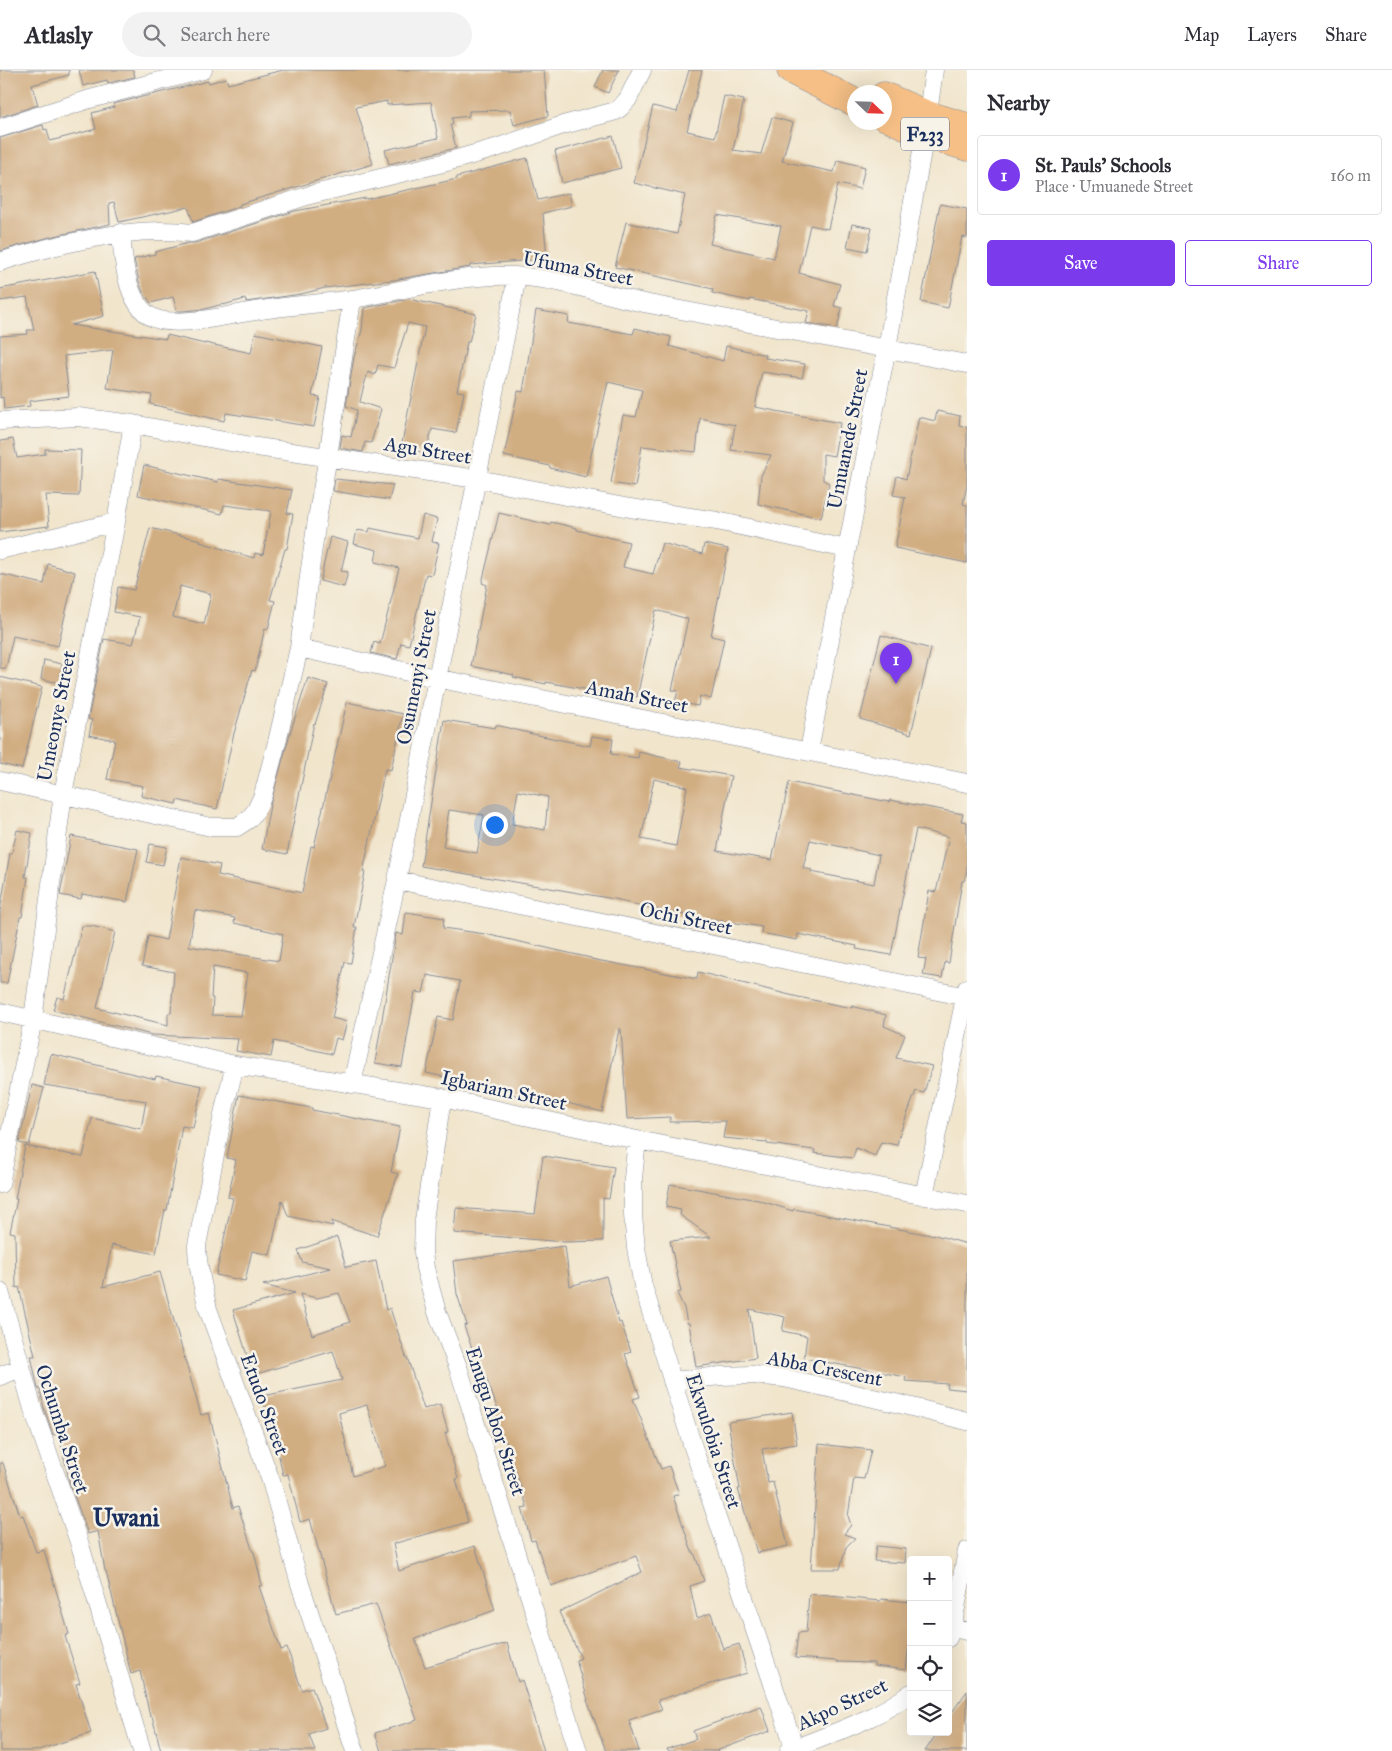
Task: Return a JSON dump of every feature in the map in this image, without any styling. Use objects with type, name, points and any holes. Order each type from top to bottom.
[{"type":"main road","points":[[791,70],[847,98]]},
{"type":"main road","points":[[828,70],[861,85]]},
{"type":"main road","name":"F233","points":[[892,101],[926,124],[967,147]]},
{"type":"main road","name":"F233","points":[[892,118],[926,124],[967,127]]},
{"type":"street","points":[[0,128],[90,99],[203,70]]},
{"type":"street","points":[[0,262],[78,241],[121,233],[177,231],[192,233],[310,195],[443,163],[496,148],[562,125],[607,114],[621,108],[642,70]]},
{"type":"street","name":"Umuanede Street","points":[[809,751],[887,348],[934,70]]},
{"type":"street","name":"Ufuma Street","points":[[121,233],[124,257],[133,295],[138,306],[150,317],[158,320],[192,321],[276,307],[352,300],[444,281],[496,275],[561,282],[646,303],[967,364]]},
{"type":"street","name":"Osumenyi Street","points":[[352,1084],[397,880],[517,277]]},
{"type":"street","points":[[0,781],[210,828],[237,827],[249,819],[256,810],[263,796],[299,648],[317,519],[352,300]]},
{"type":"street","name":"Agu Street","points":[[0,420],[78,417],[133,424],[257,446],[477,479],[630,508],[717,521],[847,549]]},
{"type":"street","name":"Umeonye Street","points":[[33,1018],[63,794],[116,522],[133,424]]},
{"type":"street","points":[[0,550],[116,522]]},
{"type":"street","name":"Amah Street","points":[[299,648],[437,678],[967,783]]},
{"type":"street","name":"Ochi Street","points":[[397,880],[966,994]]},
{"type":"street","points":[[924,1196],[966,994]]},
{"type":"street","name":"Igbariam Street","points":[[0,1012],[235,1065],[442,1098],[637,1140],[967,1204]]},
{"type":"street","points":[[1,1175],[33,1018]]},
{"type":"street","name":"Etudo Street","points":[[235,1065],[225,1105],[197,1245],[197,1258],[208,1308],[271,1481],[300,1584],[356,1751]]},
{"type":"street","name":"Enugu Abor Street","points":[[442,1098],[424,1220],[423,1252],[426,1268],[438,1312],[458,1367],[578,1751]]},
{"type":"street","name":"Ekwulobia Street","points":[[637,1140],[633,1178],[633,1215],[636,1248],[643,1286],[696,1456],[792,1750]]},
{"type":"street","name":"Ochumba Street","points":[[0,1292],[32,1409],[80,1545],[142,1751]]},
{"type":"street","points":[[0,1376],[21,1368]]},
{"type":"street","name":"Abba Crescent","points":[[672,1381],[753,1375],[784,1378],[967,1421]]},
{"type":"street","points":[[956,1632],[967,1551]]},
{"type":"street","name":"Akpo Street","points":[[792,1750],[880,1712],[907,1696]]},
{"type":"building","points":[[0,70],[69,70],[69,75],[32,85],[38,105],[0,117]]},
{"type":"building","points":[[79,70],[133,70],[135,77],[108,83],[107,80],[83,86]]},
{"type":"building","points":[[283,70],[544,70],[548,116],[514,125],[510,110],[469,111],[469,116],[452,118],[453,124],[450,124],[456,148],[389,164],[385,150],[438,138],[431,102],[387,105],[387,101],[356,107],[373,164],[240,204],[240,206],[193,222],[188,207],[119,222],[114,202],[109,203],[110,224],[50,237],[0,251],[0,138],[43,125],[44,130],[47,129],[50,141],[96,129],[92,113],[114,107],[113,104],[208,81],[209,83],[226,78],[228,84]]},
{"type":"building","points":[[603,70],[619,70],[608,93],[595,87]]},
{"type":"building","points":[[689,70],[702,70],[687,131],[715,137],[724,96],[744,100],[733,150],[761,154],[772,117],[793,123],[782,161],[834,172],[837,160],[865,167],[860,189],[838,184],[828,229],[810,225],[799,273],[840,284],[834,306],[842,308],[837,328],[806,323],[809,311],[712,293],[713,289],[615,267],[626,222],[677,234],[685,195],[634,183],[653,106],[677,112]],"holes":[[[717,215],[781,226],[774,258],[710,244]]]},
{"type":"building","points":[[613,136],[621,168],[562,183],[555,151]]},
{"type":"building","points":[[527,158],[538,200],[569,193],[572,206],[543,213],[547,259],[470,265],[470,267],[393,280],[325,288],[301,294],[246,302],[245,299],[205,309],[183,311],[177,311],[173,297],[151,303],[143,292],[139,281],[134,259],[155,254],[155,252],[188,243],[195,243],[295,211],[366,199],[457,179],[457,177]]},
{"type":"building","points":[[940,204],[967,209],[967,238],[962,237],[948,308],[921,302]]},
{"type":"building","points":[[852,224],[872,228],[867,251],[847,247]]},
{"type":"building","points":[[95,271],[104,316],[71,325],[166,339],[167,335],[251,353],[255,333],[322,347],[312,396],[320,397],[314,427],[226,413],[224,421],[150,404],[152,395],[107,388],[113,350],[64,356],[69,396],[29,401],[30,406],[4,409],[3,397],[0,398],[0,336],[28,334],[27,330],[34,330],[27,297],[0,301],[0,289]]},
{"type":"building","points":[[409,299],[476,314],[469,342],[467,342],[457,391],[464,392],[456,433],[432,429],[426,453],[401,448],[425,327],[408,323],[394,368],[378,365],[375,375],[368,372],[360,402],[381,409],[371,443],[365,442],[363,452],[340,448],[342,435],[351,437],[357,410],[346,406],[354,357],[362,330],[364,308]]},
{"type":"building","points":[[536,310],[569,316],[568,323],[633,334],[635,328],[671,337],[669,346],[723,361],[726,346],[766,355],[765,358],[805,364],[802,378],[762,372],[755,407],[840,423],[834,456],[823,454],[823,480],[829,483],[821,518],[758,504],[761,476],[771,455],[731,450],[735,425],[700,418],[696,452],[642,446],[635,487],[611,483],[623,415],[636,417],[642,390],[608,382],[586,477],[550,468],[550,466],[504,456],[518,391],[523,392]]},
{"type":"building","points":[[937,411],[960,416],[959,425],[967,427],[967,485],[963,504],[967,505],[967,563],[895,548],[905,497],[893,495],[897,476],[906,479],[919,417],[935,421]]},
{"type":"building","points":[[13,439],[17,458],[45,454],[45,449],[81,450],[79,496],[46,495],[49,526],[0,532],[0,441]]},
{"type":"building","points":[[144,465],[218,482],[218,479],[292,490],[287,513],[293,514],[287,549],[285,549],[270,600],[275,601],[268,629],[265,628],[255,671],[252,670],[233,737],[217,809],[177,800],[176,804],[141,796],[143,786],[107,779],[115,740],[89,735],[92,720],[88,719],[104,639],[133,644],[140,617],[114,612],[118,587],[134,590],[150,528],[201,540],[200,542],[254,558],[255,553],[263,555],[271,511],[224,505],[222,514],[138,495]],"holes":[[[180,586],[211,594],[204,624],[173,617]]]},
{"type":"building","points":[[335,479],[393,485],[389,500],[333,491]]},
{"type":"building","points":[[499,513],[550,525],[551,522],[629,542],[623,567],[653,574],[662,543],[702,554],[704,544],[728,549],[711,636],[724,639],[711,699],[700,696],[698,706],[675,702],[678,691],[672,690],[688,619],[656,610],[637,697],[600,689],[600,692],[546,682],[546,684],[471,666],[487,585],[482,583]]},
{"type":"building","points":[[423,515],[437,519],[432,542],[439,543],[432,575],[426,574],[409,645],[401,643],[397,659],[371,653],[374,642],[380,644],[399,568],[375,562],[377,550],[354,544],[357,530],[369,532],[370,528],[418,538]]},
{"type":"building","points":[[330,537],[348,542],[341,571],[348,572],[344,587],[320,581]]},
{"type":"building","points":[[48,564],[75,572],[58,646],[13,636],[6,668],[0,668],[0,574],[44,584]]},
{"type":"building","points":[[881,635],[931,649],[911,734],[860,719]]},
{"type":"building","points":[[44,660],[62,664],[59,683],[41,679]]},
{"type":"building","points":[[0,677],[42,687],[22,769],[0,764]]},
{"type":"building","points":[[308,678],[328,684],[314,723],[287,854],[262,849],[270,805]]},
{"type":"building","points":[[347,702],[403,714],[391,770],[385,769],[363,872],[365,872],[354,927],[357,927],[351,963],[345,962],[332,1018],[347,1022],[342,1040],[336,1038],[332,1054],[274,1041],[271,1057],[236,1051],[238,1039],[152,1035],[53,1010],[57,997],[64,999],[82,926],[92,926],[115,932],[97,1008],[168,1025],[168,1013],[171,1013],[174,972],[142,966],[148,936],[166,940],[181,857],[220,865],[218,875],[302,893],[311,846],[314,847]],"holes":[[[195,910],[235,918],[234,923],[283,934],[279,961],[189,946]],[[213,967],[248,973],[241,1016],[212,1015]]]},
{"type":"building","points":[[444,720],[495,728],[496,725],[590,746],[592,736],[613,739],[611,754],[638,758],[639,752],[682,762],[680,767],[731,776],[717,851],[772,860],[789,782],[889,802],[890,800],[963,814],[961,821],[967,822],[967,870],[964,881],[962,881],[949,963],[945,962],[942,978],[923,975],[926,959],[918,958],[929,891],[936,892],[949,837],[916,829],[891,955],[856,949],[857,946],[798,934],[797,940],[761,933],[762,927],[668,912],[620,900],[421,866]],"holes":[[[654,779],[687,787],[676,846],[641,839]],[[518,791],[548,797],[545,830],[512,824]],[[449,810],[484,815],[477,853],[443,847]],[[810,840],[879,855],[874,884],[811,872],[812,870],[803,868]]]},
{"type":"building","points":[[17,830],[32,833],[25,877],[28,877],[22,917],[20,917],[7,983],[0,983],[0,911],[10,853],[12,853]]},
{"type":"building","points":[[71,836],[138,849],[127,902],[82,894],[81,899],[60,895]]},
{"type":"building","points":[[150,844],[167,847],[163,865],[146,862]]},
{"type":"building","points":[[406,912],[444,918],[443,928],[485,934],[591,959],[697,979],[698,972],[798,997],[852,1008],[852,1006],[886,1015],[884,1026],[905,1035],[896,1058],[932,1066],[924,1093],[916,1091],[897,1145],[881,1142],[875,1156],[856,1148],[853,1158],[814,1153],[815,1150],[767,1144],[767,1142],[723,1138],[726,1121],[670,1122],[670,1117],[627,1119],[621,1029],[619,1029],[602,1112],[556,1100],[555,1104],[487,1089],[488,1086],[426,1073],[438,1017],[453,1020],[460,981],[427,975],[423,993],[415,992],[402,1067],[375,1063],[396,933],[403,935]]},
{"type":"building","points":[[51,1054],[155,1079],[156,1076],[202,1086],[193,1128],[182,1126],[167,1210],[165,1210],[156,1254],[112,1245],[103,1287],[160,1272],[201,1415],[209,1413],[233,1508],[238,1506],[254,1552],[262,1585],[259,1586],[281,1650],[287,1648],[302,1690],[312,1687],[326,1728],[309,1734],[315,1751],[161,1751],[152,1716],[150,1717],[140,1671],[131,1674],[105,1571],[98,1531],[88,1534],[69,1481],[59,1434],[53,1435],[40,1389],[38,1389],[31,1356],[35,1356],[19,1287],[16,1288],[15,1233],[10,1232],[25,1146],[83,1157],[92,1118],[141,1129],[146,1101],[44,1085]]},
{"type":"building","points":[[32,1085],[44,1088],[29,1145],[19,1143]]},
{"type":"building","points":[[239,1095],[400,1127],[391,1172],[398,1174],[377,1236],[331,1221],[333,1226],[288,1216],[282,1200],[270,1255],[252,1251],[245,1281],[216,1275],[233,1198],[228,1197],[236,1160],[227,1158]]},
{"type":"building","points":[[543,1156],[614,1167],[609,1199],[603,1198],[603,1241],[564,1242],[454,1233],[456,1208],[535,1214]]},
{"type":"building","points":[[670,1184],[758,1200],[793,1211],[794,1209],[932,1234],[967,1244],[967,1390],[947,1388],[948,1384],[905,1381],[906,1377],[804,1358],[807,1336],[782,1331],[785,1317],[749,1309],[756,1358],[696,1367],[689,1323],[687,1323],[684,1308],[677,1293],[681,1292],[670,1241],[711,1237],[680,1215],[681,1210],[666,1207]]},
{"type":"building","points":[[337,1237],[346,1267],[376,1261],[386,1310],[390,1308],[424,1409],[440,1404],[448,1432],[445,1433],[468,1522],[393,1544],[399,1571],[475,1546],[495,1610],[415,1639],[425,1667],[507,1643],[518,1682],[522,1680],[544,1751],[381,1751],[375,1733],[417,1720],[376,1604],[336,1614],[310,1519],[300,1522],[288,1474],[283,1475],[272,1424],[268,1424],[263,1396],[342,1380],[333,1351],[253,1375],[233,1310],[295,1293],[263,1285],[331,1268],[302,1262],[298,1250]],"holes":[[[339,1293],[350,1322],[312,1335],[300,1294],[317,1298]],[[367,1405],[385,1466],[353,1476],[339,1413]]]},
{"type":"building","points":[[565,1246],[570,1286],[606,1276],[619,1323],[621,1322],[631,1352],[625,1354],[640,1397],[633,1399],[661,1469],[669,1466],[679,1494],[673,1496],[704,1581],[690,1586],[697,1618],[711,1613],[723,1649],[739,1644],[747,1673],[658,1700],[662,1709],[629,1720],[639,1751],[606,1751],[587,1700],[576,1660],[581,1658],[559,1612],[642,1572],[636,1556],[551,1586],[535,1540],[531,1541],[522,1508],[527,1507],[506,1441],[504,1442],[493,1412],[498,1410],[477,1353],[474,1354],[464,1326],[467,1325],[457,1294],[453,1261]]},
{"type":"building","points":[[792,1412],[797,1444],[762,1449],[768,1483],[773,1482],[788,1546],[757,1553],[738,1489],[740,1489],[728,1422]]},
{"type":"building","points":[[819,1444],[871,1450],[864,1479],[854,1478],[848,1516],[851,1525],[844,1534],[855,1538],[846,1547],[840,1569],[811,1569]]},
{"type":"building","points":[[0,1463],[3,1463],[20,1516],[23,1515],[36,1552],[44,1550],[69,1634],[65,1636],[80,1683],[76,1684],[91,1733],[35,1751],[0,1751]]},
{"type":"building","points":[[876,1546],[906,1549],[905,1563],[874,1561]]},
{"type":"building","points":[[809,1594],[907,1602],[906,1670],[874,1666],[874,1663],[795,1658],[798,1633],[806,1632]]},
{"type":"building","points":[[967,1691],[967,1751],[925,1751],[935,1736],[952,1736],[952,1712]]},
{"type":"building","points":[[761,1706],[770,1731],[716,1751],[668,1751],[667,1749],[696,1739],[693,1731]]},
{"type":"place","name":"St. Pauls' Schools","points":[[896,684]]},
{"type":"district","name":"Uwani","points":[[126,1517]]}]
